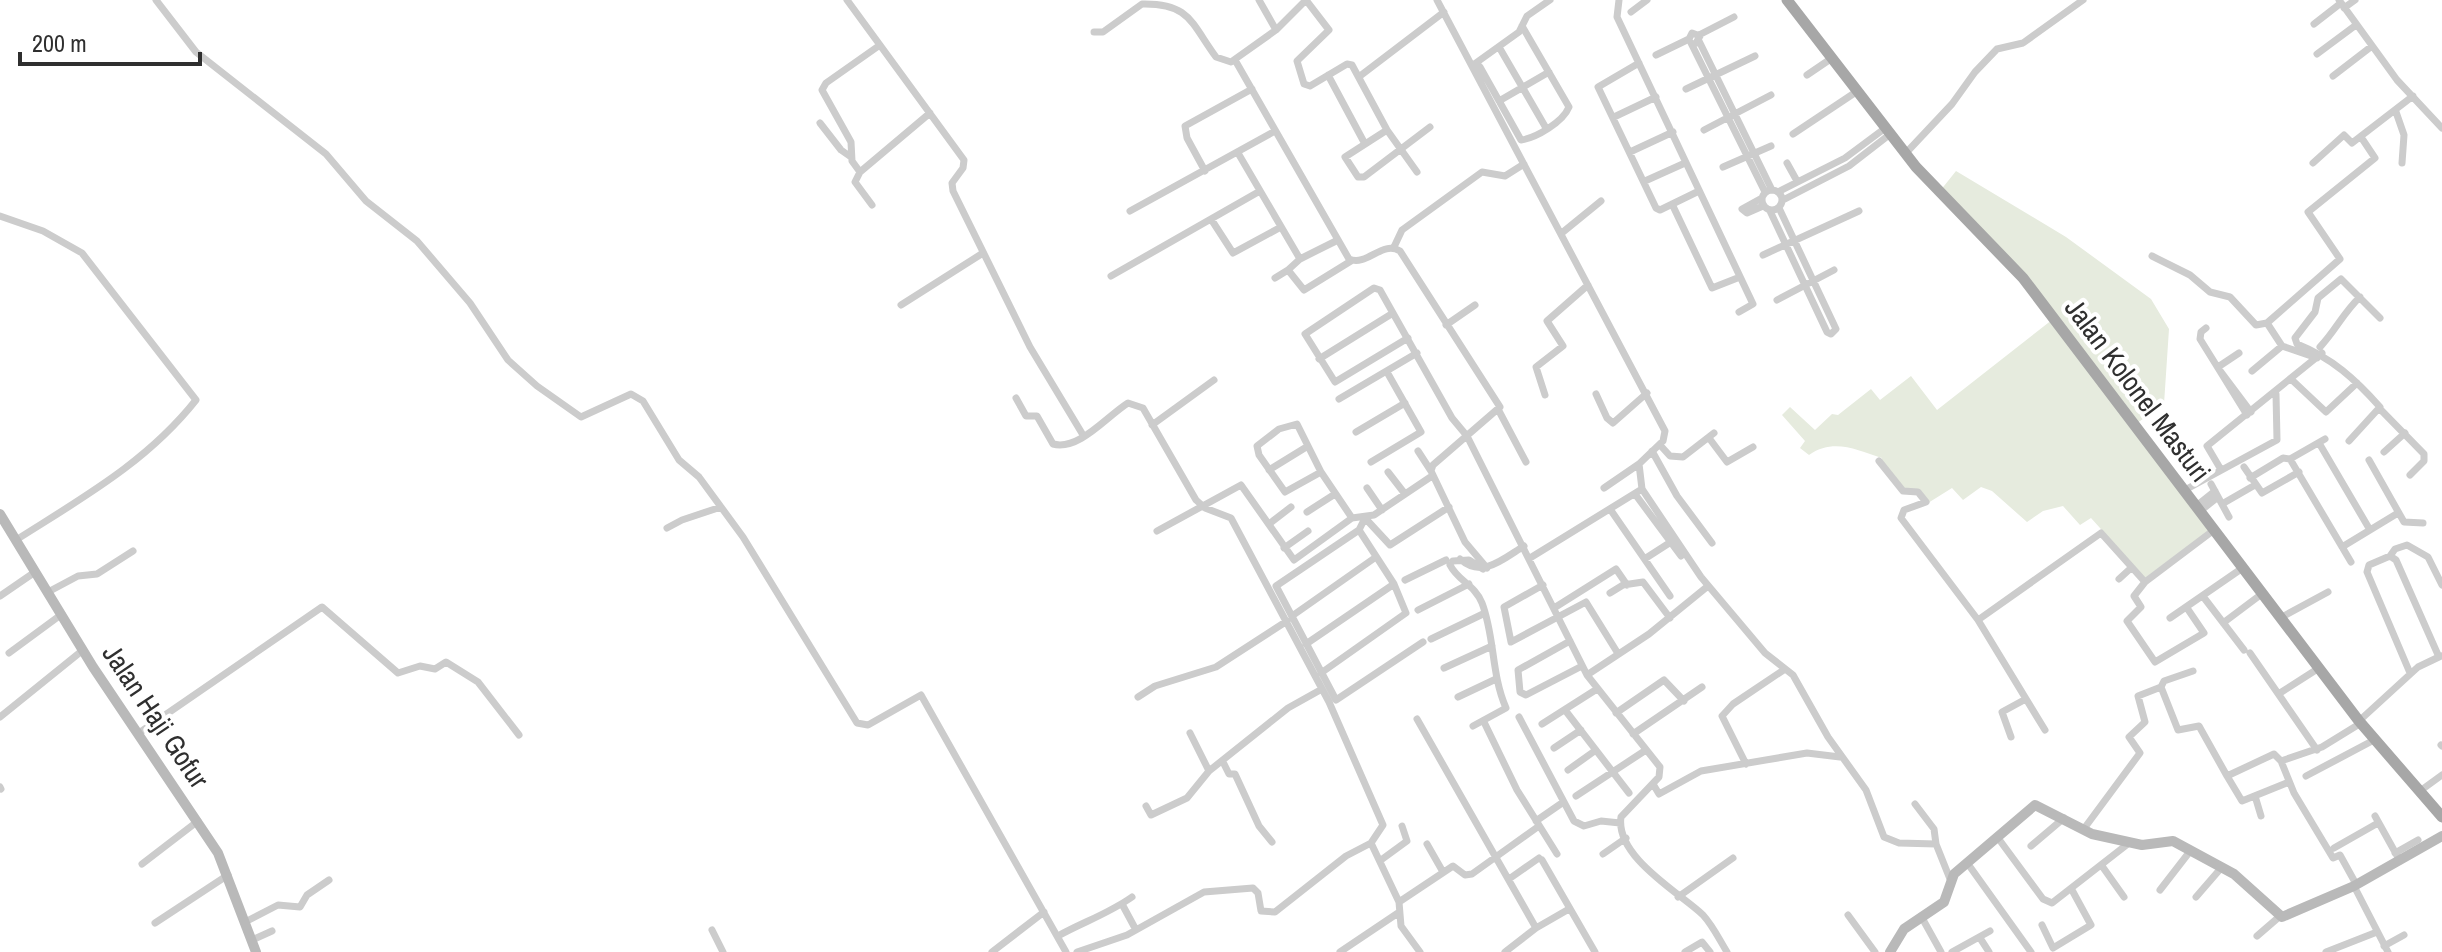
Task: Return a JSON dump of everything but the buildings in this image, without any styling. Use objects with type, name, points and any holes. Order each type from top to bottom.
[{"type":"main road","name":"Jalan Kolonel Masturi","points":[[1787,0],[1886,132],[2023,278],[2374,740],[2441,812]]},
{"type":"street","points":[[156,0],[196,52],[326,154],[366,201],[417,241],[470,303],[503,354],[525,376],[581,417],[635,394],[679,460],[699,477],[721,507],[793,615],[857,723],[868,725],[921,695],[1066,952]]},
{"type":"street","points":[[847,0],[964,160],[952,187],[1030,347],[1083,435]]},
{"type":"street","points":[[1259,0],[1276,30]]},
{"type":"street","points":[[1094,32],[1103,32],[1136,7],[1163,5],[1190,16],[1216,57],[1235,60],[1276,30],[1306,0],[1328,26],[1327,33],[1296,64],[1307,86],[1349,64],[1360,76],[1387,130],[1417,172]]},
{"type":"street","points":[[1437,0],[1521,140],[1546,128],[1569,107],[1522,26]]},
{"type":"street","points":[[1475,64],[1522,26],[1527,16],[1550,0]]},
{"type":"street","points":[[1619,0],[1617,17],[1753,304],[1739,312]]},
{"type":"street","points":[[1631,12],[1647,0]]},
{"type":"street","points":[[1905,154],[1997,49],[2023,43],[2083,0]]},
{"type":"street","points":[[2314,24],[2341,4],[2355,0]]},
{"type":"street","points":[[2341,4],[2372,46],[2442,128]]},
{"type":"street","points":[[1360,76],[1444,12]]},
{"type":"street","points":[[1656,55],[1694,40],[1734,17]]},
{"type":"street","points":[[2317,54],[2356,25]]},
{"type":"street","points":[[1694,40],[1772,199],[1792,244],[1808,282],[1831,334],[1836,329],[1808,282]]},
{"type":"street","points":[[851,157],[851,142],[823,88],[880,45]]},
{"type":"street","points":[[2333,76],[2372,46]]},
{"type":"street","points":[[1499,47],[1546,128]]},
{"type":"street","points":[[1686,89],[1714,80],[1755,56]]},
{"type":"street","points":[[1807,75],[1832,58]]},
{"type":"street","points":[[1235,60],[1351,261]]},
{"type":"street","points":[[1639,63],[1599,84],[1630,152],[1657,209],[1699,191]]},
{"type":"street","points":[[1475,64],[1524,164],[1563,232],[1665,431],[1660,445],[1604,488]]},
{"type":"street","points":[[1499,101],[1549,72]]},
{"type":"street","points":[[1328,75],[1365,144]]},
{"type":"street","points":[[1205,171],[1184,132],[1185,126],[1252,89]]},
{"type":"street","points":[[1793,134],[1856,92]]},
{"type":"street","points":[[1704,130],[1733,119],[1771,95]]},
{"type":"street","points":[[2313,163],[2344,135],[2352,143],[2413,96]]},
{"type":"street","points":[[1614,117],[1656,97]]},
{"type":"street","points":[[2396,112],[2404,135],[2402,163]]},
{"type":"street","points":[[872,205],[855,182],[860,172],[930,113]]},
{"type":"street","points":[[820,123],[841,150],[851,157],[860,172]]},
{"type":"street","points":[[1387,130],[1344,158],[1360,178],[1430,127]]},
{"type":"street","points":[[1130,211],[1275,131]]},
{"type":"street","points":[[1630,152],[1673,132]]},
{"type":"street","points":[[1772,199],[1820,180],[1886,132]]},
{"type":"street","points":[[2152,256],[2190,275],[2210,292],[2230,297],[2256,325],[2267,323],[2340,259],[2308,212],[2375,158],[2361,137]]},
{"type":"street","points":[[1772,199],[1797,181],[1871,143]]},
{"type":"street","points":[[1723,167],[1752,158],[1771,146]]},
{"type":"street","points":[[1238,153],[1300,259]]},
{"type":"street","points":[[1645,181],[1685,163]]},
{"type":"street","points":[[1787,163],[1797,181]]},
{"type":"street","points":[[1288,270],[1304,290],[1351,261],[1394,247],[1402,230],[1482,172],[1505,176],[1524,164]]},
{"type":"street","points":[[1816,172],[1820,180]]},
{"type":"street","points":[[1111,276],[1260,191]]},
{"type":"street","points":[[1563,232],[1601,201]]},
{"type":"street","points":[[1672,204],[1712,288],[1740,277]]},
{"type":"street","points":[[1763,255],[1859,211]]},
{"type":"street","points":[[0,216],[43,231],[82,253],[196,400],[136,463],[16,540]]},
{"type":"street","points":[[1211,219],[1233,253],[1281,227]]},
{"type":"street","points":[[1275,278],[1300,259],[1338,240]]},
{"type":"street","points":[[1394,247],[1404,256],[1499,411],[1526,462]]},
{"type":"street","points":[[901,305],[983,253]]},
{"type":"street","points":[[1777,300],[1834,270]]},
{"type":"street","points":[[2380,318],[2341,279],[2318,298],[2315,312],[2297,332],[2295,341],[2320,353],[2357,383],[2405,433],[2425,457],[2410,475]]},
{"type":"street","points":[[1545,395],[1536,367],[1563,346],[1547,321],[1588,285]]},
{"type":"street","points":[[1408,338],[1335,382],[1319,359],[1307,333],[1374,288],[1379,289],[1417,353],[1452,418],[1467,436],[1587,675],[1661,770],[1653,784],[1629,806],[1620,823],[1626,838],[1647,870],[1702,914],[1723,951]]},
{"type":"street","points":[[2220,468],[2207,448],[2267,400],[2276,398],[2320,353],[2336,330],[2343,313],[2360,297]]},
{"type":"street","points":[[1446,325],[1475,305]]},
{"type":"street","points":[[1319,359],[1393,313]]},
{"type":"street","points":[[2267,323],[2282,346],[2320,353]]},
{"type":"street","points":[[2206,328],[2201,332],[2200,339],[2249,414]]},
{"type":"street","points":[[2252,371],[2282,346]]},
{"type":"street","points":[[1339,399],[1417,353]]},
{"type":"street","points":[[2218,368],[2239,353]]},
{"type":"street","points":[[1371,462],[1421,432],[1387,372]]},
{"type":"street","points":[[1152,425],[1214,380]]},
{"type":"street","points":[[2292,380],[2326,412],[2357,383]]},
{"type":"street","points":[[1596,394],[1607,418],[1613,423],[1647,393]]},
{"type":"street","points":[[1016,398],[1026,416],[1037,416],[1055,446],[1071,443],[1128,403],[1143,408],[1202,506],[1223,512]]},
{"type":"street","points":[[2183,491],[2220,468],[2277,440],[2276,398]]},
{"type":"street","points":[[1356,432],[1405,403]]},
{"type":"street","points":[[2349,441],[2380,409]]},
{"type":"street","points":[[1157,531],[1241,485],[1294,560],[1352,518],[1365,518],[1405,494],[1432,474],[1467,436],[1499,411]]},
{"type":"street","points":[[1321,472],[1285,492],[1257,450],[1262,439],[1295,422],[1321,472],[1352,518]]},
{"type":"street","points":[[2384,452],[2405,433]]},
{"type":"street","points":[[1660,445],[1670,456],[1683,457],[1712,435],[1727,462],[1753,447]]},
{"type":"street","points":[[2197,510],[2216,494],[2253,481],[2283,458],[2290,459],[2322,441],[2370,530]]},
{"type":"street","points":[[1269,470],[1308,446]]},
{"type":"street","points":[[1418,451],[1465,542],[1485,568]]},
{"type":"street","points":[[1652,451],[1677,496],[1712,543]]},
{"type":"street","points":[[2290,459],[2351,562]]},
{"type":"street","points":[[2369,460],[2404,523],[2423,523]]},
{"type":"street","points":[[1879,461],[1903,491],[1918,492],[1926,502],[1904,510],[1901,518],[1978,620],[2045,730]]},
{"type":"street","points":[[1639,464],[1638,491],[1708,586],[1765,653],[1799,684],[1840,757],[1866,790],[1887,840],[1936,844]]},
{"type":"street","points":[[2244,467],[2264,493],[2299,472]]},
{"type":"street","points":[[1388,472],[1405,494]]},
{"type":"street","points":[[1367,488],[1382,510]]},
{"type":"street","points":[[1530,558],[1638,491]]},
{"type":"street","points":[[1307,512],[1335,494]]},
{"type":"street","points":[[2216,494],[2229,517]]},
{"type":"street","points":[[1215,500],[1231,518],[1306,644],[1309,656],[1334,699],[1339,700],[1427,641],[1485,613]]},
{"type":"street","points":[[667,528],[721,507]]},
{"type":"street","points":[[1269,524],[1291,507]]},
{"type":"street","points":[[1365,518],[1390,545],[1449,507]]},
{"type":"street","points":[[1610,509],[1670,596]]},
{"type":"street","points":[[2342,547],[2398,513]]},
{"type":"street","name":"Jalan Haji Gofur","points":[[0,514],[83,650],[198,821],[228,875],[256,952]]},
{"type":"street","points":[[1077,952],[1136,930],[1204,892],[1256,890],[1261,911],[1275,912],[1346,856],[1371,843],[1383,825],[1277,585],[1359,530],[1365,518]]},
{"type":"street","points":[[1321,673],[1404,616],[1406,610],[1394,584],[1359,530]]},
{"type":"street","points":[[2187,608],[2204,633],[2155,662],[2127,621],[2141,607],[2134,596],[2145,582],[2214,530]]},
{"type":"street","points":[[1284,548],[1308,531]]},
{"type":"street","points":[[1978,620],[2101,533],[2145,582]]},
{"type":"street","points":[[1646,558],[1673,541]]},
{"type":"street","points":[[1673,541],[1689,568]]},
{"type":"street","points":[[2410,673],[2367,572],[2369,565],[2407,545],[2423,553],[2442,585]]},
{"type":"street","points":[[1405,580],[1452,561],[1474,569],[1485,568],[1524,546]]},
{"type":"street","points":[[48,592],[78,576],[97,574],[133,551]]},
{"type":"street","points":[[2281,761],[2317,750],[2360,722],[2410,673],[2440,656],[2396,560],[2390,556]]},
{"type":"street","points":[[1138,697],[1155,686],[1216,667],[1376,557]]},
{"type":"street","points":[[1452,561],[1485,613],[1496,679],[1506,711],[1473,726]]},
{"type":"street","points":[[2170,618],[2244,567]]},
{"type":"street","points":[[2119,579],[2131,568]]},
{"type":"street","points":[[1543,585],[1504,607],[1511,642],[1616,569],[1627,585]]},
{"type":"street","points":[[0,596],[35,572]]},
{"type":"street","points":[[1610,593],[1643,582],[1670,618]]},
{"type":"street","points":[[1306,644],[1394,584]]},
{"type":"street","points":[[1418,610],[1469,584]]},
{"type":"street","points":[[1587,675],[1670,618],[1708,586]]},
{"type":"street","points":[[2282,617],[2328,592]]},
{"type":"street","points":[[2223,623],[2264,594]]},
{"type":"street","points":[[2205,599],[2280,693],[2317,750]]},
{"type":"street","points":[[1556,612],[1588,602],[1617,652]]},
{"type":"street","points":[[139,733],[322,607],[398,673],[420,666],[435,669],[446,662],[472,678],[485,689],[519,735]]},
{"type":"street","points":[[9,653],[62,614]]},
{"type":"street","points":[[1570,641],[1517,671],[1522,694],[1582,666]]},
{"type":"street","points":[[1444,668],[1492,646]]},
{"type":"street","points":[[0,717],[83,650]]},
{"type":"street","points":[[2280,693],[2319,668]]},
{"type":"street","points":[[1746,764],[1722,716],[1733,704],[1785,669]]},
{"type":"street","points":[[2083,830],[2140,753],[2129,737],[2145,722],[2138,696],[2161,687],[2164,681],[2193,671]]},
{"type":"street","points":[[1458,697],[1496,679]]},
{"type":"street","points":[[1616,713],[1664,680],[1684,701]]},
{"type":"street","points":[[1633,734],[1702,687]]},
{"type":"street","points":[[2161,687],[2178,730],[2197,724],[2242,801],[2289,782]]},
{"type":"street","points":[[1146,806],[1151,815],[1187,798],[1209,771],[1288,708],[1322,689]]},
{"type":"street","points":[[1542,724],[1597,689]]},
{"type":"street","points":[[2011,737],[2002,712],[2024,700]]},
{"type":"street","points":[[1565,710],[1629,793]]},
{"type":"street","points":[[1519,717],[1562,803],[1578,824],[1620,823]]},
{"type":"street","points":[[1417,719],[1536,928]]},
{"type":"street","points":[[1484,722],[1537,823],[1557,854]]},
{"type":"street","points":[[1554,748],[1581,730]]},
{"type":"street","points":[[1190,733],[1209,771]]},
{"type":"street","points":[[2306,776],[2374,740]]},
{"type":"street","points":[[1568,770],[1596,750]]},
{"type":"street","points":[[1576,796],[1614,774],[1646,750]]},
{"type":"street","points":[[1653,784],[1659,794],[1701,771],[1807,753],[1840,757]]},
{"type":"street","points":[[2227,776],[2274,754],[2281,761],[2320,840],[2333,858],[2340,855],[2386,949],[2404,935]]},
{"type":"street","points":[[1223,762],[1229,774],[1235,774],[1259,826],[1272,842]]},
{"type":"street","points":[[2420,791],[2442,775]]},
{"type":"street","points":[[2255,796],[2261,816]]},
{"type":"street","points":[[1399,902],[1455,866],[1469,875],[1562,803]]},
{"type":"street","points":[[1915,804],[1934,829],[1936,844],[1950,879]]},
{"type":"street","points":[[1890,952],[1904,929],[1944,902],[1950,879],[2035,805],[2083,830],[2142,845],[2167,840],[2191,850],[2222,867],[2255,891],[2279,917]]},
{"type":"street","points":[[2031,846],[2064,818]]},
{"type":"street","points":[[2334,848],[2376,820],[2398,857]]},
{"type":"street","points":[[142,864],[198,821]]},
{"type":"street","points":[[1381,860],[1407,841],[1402,826]]},
{"type":"street","points":[[2398,857],[2442,836]]},
{"type":"street","points":[[1603,854],[1626,838]]},
{"type":"street","points":[[1998,838],[2047,902],[2056,902],[2129,843]]},
{"type":"street","points":[[2257,936],[2279,917],[2355,885],[2418,840]]},
{"type":"street","points":[[1371,843],[1399,902],[1401,926],[1420,952]]},
{"type":"street","points":[[1427,844],[1443,872]]},
{"type":"street","points":[[2160,890],[2191,850]]},
{"type":"street","points":[[1678,897],[1733,858]]},
{"type":"street","points":[[1509,879],[1540,859],[1595,952]]},
{"type":"street","points":[[1968,864],[2031,952]]},
{"type":"street","points":[[2102,866],[2124,897]]},
{"type":"street","points":[[2196,897],[2222,867]]},
{"type":"street","points":[[155,923],[228,875]]},
{"type":"street","points":[[245,922],[278,905],[300,907],[307,895],[329,880]]},
{"type":"street","points":[[2042,925],[2053,948],[2091,925],[2072,890]]},
{"type":"street","points":[[1058,936],[1132,897]]},
{"type":"street","points":[[1122,904],[1136,930]]},
{"type":"street","points":[[1509,951],[1536,928],[1569,909]]},
{"type":"street","points":[[992,952],[1044,912]]},
{"type":"street","points":[[1344,951],[1398,913]]},
{"type":"street","points":[[1848,915],[1875,952]]},
{"type":"street","points":[[1921,916],[1941,952]]},
{"type":"street","points":[[712,930],[723,952]]},
{"type":"street","points":[[252,940],[272,931]]},
{"type":"street","points":[[1959,951],[1990,931]]},
{"type":"street","points":[[2326,952],[2377,932]]},
{"type":"street","points":[[1980,938],[1989,952]]},
{"type":"street","points":[[1112,941],[1117,952]]},
{"type":"street","points":[[1685,952],[1701,942],[1710,952]]},
{"type":"shaded area","points":[[1956,171],[2066,237],[2151,299],[2169,329],[2164,404],[2133,426],[2210,530],[2145,578],[2091,518],[2080,525],[2063,506],[2043,511],[2027,522],[1992,491],[1981,487],[1963,500],[1952,488],[1928,503],[1917,489],[1907,492],[1880,462],[1882,458],[1836,446],[1809,455],[1800,448],[1805,441],[1782,415],[1790,407],[1815,430],[1832,414],[1838,415],[1871,389],[1880,400],[1911,376],[1937,410],[2057,316],[1940,191]]}]
